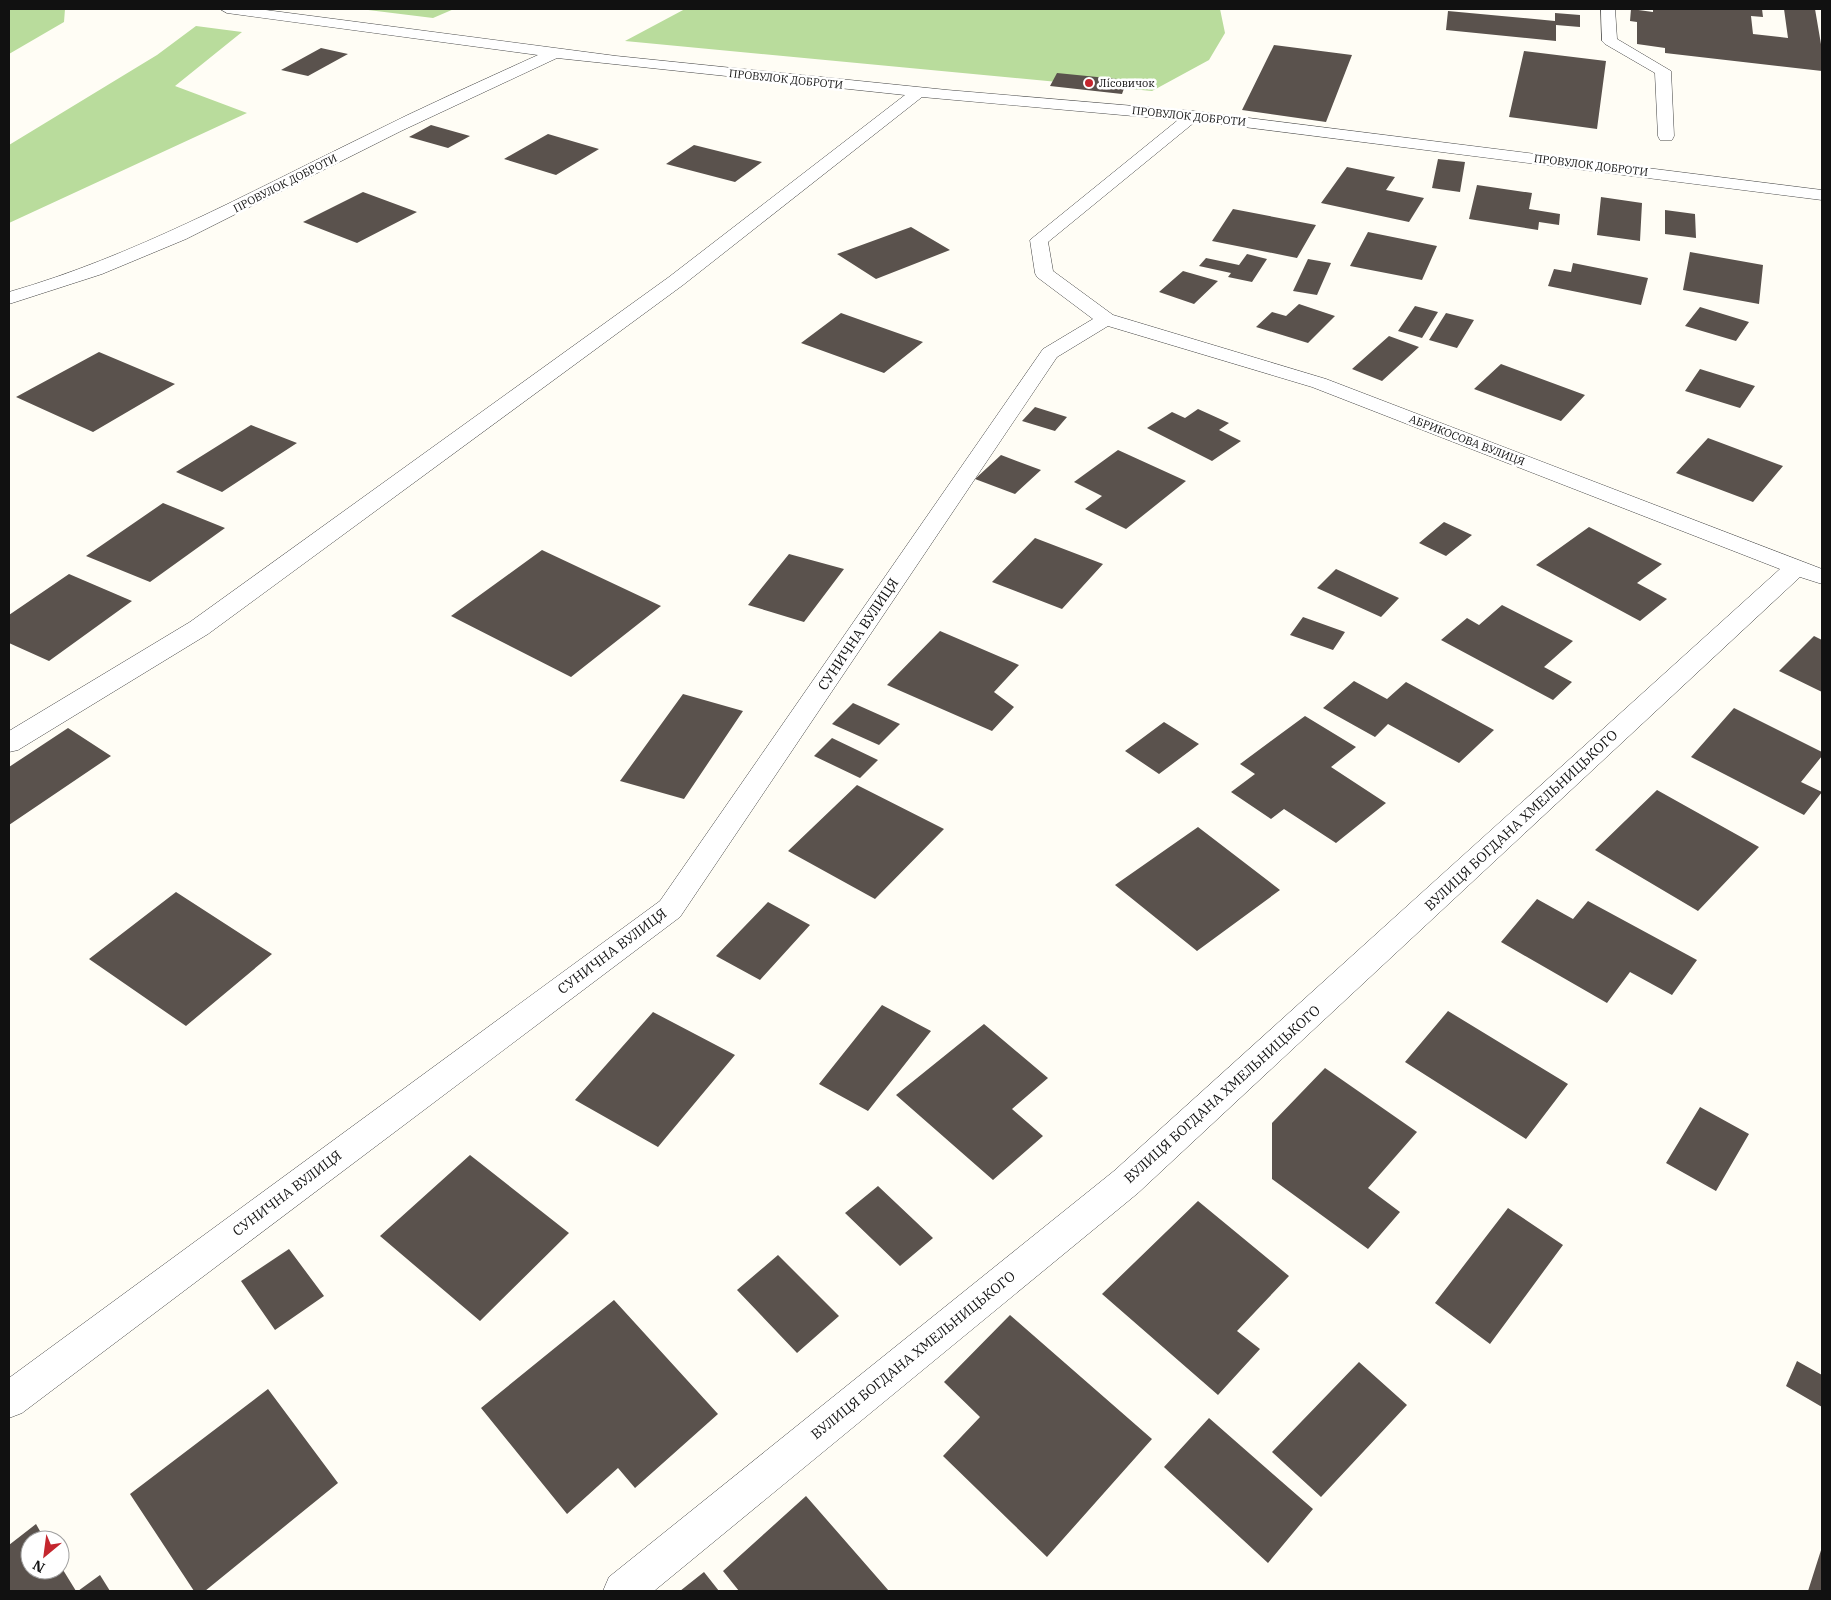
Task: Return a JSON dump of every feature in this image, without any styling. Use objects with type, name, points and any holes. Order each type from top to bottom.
[{"type":"street","name":"ПРОВУЛОК ДОБРОТИ","points":[[228,9],[555,53],[919,92],[1193,116],[1822,195]]},
{"type":"street","points":[[1608,9],[1610,41],[1663,71],[1666,136]]},
{"type":"street","name":"ПРОВУЛОК ДОБРОТИ","points":[[9,298],[82,277],[169,242],[386,131],[555,53]]},
{"type":"street","points":[[9,744],[200,628],[676,281],[919,92]]},
{"type":"street","name":"АБРИКОСОВА ВУЛИЦЯ","points":[[1193,116],[1038,240],[1044,273],[1106,319],[1319,383],[1809,572]]},
{"type":"street","name":"СУНИЧНА ВУЛИЦЯ","points":[[9,1400],[670,908],[1050,353],[1106,319]]},
{"type":"street","name":"ВУЛИЦЯ БОГДАНА ХМЕЛЬНИЦЬКОГО","points":[[623,1591],[1126,1182],[1809,572]]},
{"type":"green space","points":[[9,9],[65,9],[64,22],[9,54]]},
{"type":"green space","points":[[360,9],[454,9],[433,18]]},
{"type":"green space","points":[[685,9],[1220,9],[1225,33],[1209,60],[1152,91],[625,41]]},
{"type":"green space","points":[[196,26],[242,32],[175,86],[247,113],[9,223],[9,145],[157,55]]},
{"type":"building","points":[[1631,9],[1653,12],[1653,9],[1762,9],[1763,17],[1751,16],[1753,34],[1788,38],[1784,9],[1815,9],[1822,50],[1822,71],[1665,53],[1665,48],[1637,44],[1637,22],[1630,21]]},
{"type":"building","points":[[1448,11],[1555,21],[1555,13],[1580,15],[1580,27],[1556,25],[1556,41],[1446,30]]},
{"type":"building","points":[[1274,45],[1352,55],[1326,122],[1242,110]]},
{"type":"building","points":[[321,48],[348,54],[308,76],[281,70]]},
{"type":"building","points":[[1524,51],[1606,61],[1597,129],[1509,117]]},
{"type":"building","name":"Лісовичок","points":[[1057,73],[1127,80],[1122,94],[1050,86]]},
{"type":"building","points":[[431,125],[470,136],[448,148],[409,137]]},
{"type":"building","points":[[548,134],[599,149],[556,175],[504,159]]},
{"type":"building","points":[[694,145],[762,162],[735,182],[666,164]]},
{"type":"building","points":[[1438,159],[1465,162],[1460,192],[1432,188]]},
{"type":"building","points":[[1347,167],[1395,177],[1386,190],[1424,198],[1409,222],[1321,203]]},
{"type":"building","points":[[1477,185],[1532,193],[1529,209],[1560,214],[1559,225],[1539,222],[1538,230],[1469,219]]},
{"type":"building","points":[[363,192],[417,212],[357,243],[303,222]]},
{"type":"building","points":[[1601,197],[1642,203],[1640,241],[1597,235]]},
{"type":"building","points":[[1233,209],[1316,225],[1297,258],[1212,241]]},
{"type":"building","points":[[1665,210],[1695,214],[1696,238],[1665,234]]},
{"type":"building","points":[[911,227],[950,250],[876,279],[837,254]]},
{"type":"building","points":[[1368,232],[1437,246],[1422,280],[1350,266]]},
{"type":"building","points":[[1690,252],[1763,265],[1759,304],[1683,290]]},
{"type":"building","points":[[1247,254],[1267,259],[1252,282],[1228,277],[1231,273],[1199,266],[1206,258],[1239,265]]},
{"type":"building","points":[[1308,259],[1331,263],[1317,295],[1293,291]]},
{"type":"building","points":[[1573,263],[1648,278],[1641,305],[1548,286],[1554,269],[1571,272]]},
{"type":"building","points":[[1183,271],[1218,281],[1194,304],[1159,292]]},
{"type":"building","points":[[1299,304],[1335,316],[1308,343],[1256,327],[1272,312],[1286,316]]},
{"type":"building","points":[[1415,306],[1438,312],[1422,338],[1398,331]]},
{"type":"building","points":[[1700,307],[1749,322],[1736,341],[1685,326]]},
{"type":"building","points":[[841,313],[923,342],[884,373],[801,343]]},
{"type":"building","points":[[1446,313],[1474,320],[1457,348],[1429,340]]},
{"type":"building","points":[[1389,336],[1419,347],[1382,381],[1352,369]]},
{"type":"building","points":[[99,352],[175,384],[93,432],[16,397]]},
{"type":"building","points":[[1501,364],[1585,395],[1561,421],[1474,389]]},
{"type":"building","points":[[1700,369],[1755,386],[1740,408],[1685,391]]},
{"type":"building","points":[[1035,407],[1067,417],[1055,431],[1022,421]]},
{"type":"building","points":[[1198,409],[1229,423],[1219,430],[1241,441],[1212,461],[1147,428],[1172,412],[1185,418]]},
{"type":"building","points":[[251,425],[297,443],[222,492],[176,472]]},
{"type":"building","points":[[1708,438],[1783,466],[1753,502],[1676,473]]},
{"type":"building","points":[[1118,450],[1186,481],[1126,529],[1085,509],[1102,496],[1074,482]]},
{"type":"building","points":[[1001,455],[1041,470],[1015,494],[975,479]]},
{"type":"building","points":[[163,503],[225,528],[150,582],[86,556]]},
{"type":"building","points":[[1444,522],[1472,535],[1446,556],[1419,543]]},
{"type":"building","points":[[1589,527],[1662,564],[1637,583],[1667,599],[1640,621],[1536,565]]},
{"type":"building","points":[[1035,538],[1103,564],[1062,609],[992,582]]},
{"type":"building","points":[[542,550],[661,606],[571,677],[451,616]]},
{"type":"building","points":[[789,554],[844,569],[804,622],[748,605]]},
{"type":"building","points":[[1336,569],[1399,598],[1381,617],[1317,588]]},
{"type":"building","points":[[69,574],[132,601],[49,661],[9,643],[9,615]]},
{"type":"building","points":[[1502,605],[1573,641],[1544,667],[1572,682],[1553,700],[1441,640],[1467,618],[1479,625]]},
{"type":"building","points":[[1303,617],[1345,632],[1333,650],[1290,635]]},
{"type":"building","points":[[940,631],[1019,665],[994,692],[1014,707],[992,731],[887,685]]},
{"type":"building","points":[[1814,636],[1822,640],[1822,692],[1779,671]]},
{"type":"building","points":[[1354,681],[1387,699],[1406,682],[1494,730],[1459,763],[1388,724],[1375,737],[1323,708]]},
{"type":"building","points":[[683,694],[743,711],[684,799],[620,781]]},
{"type":"building","points":[[853,703],[900,724],[879,745],[832,724]]},
{"type":"building","points":[[1734,708],[1822,752],[1822,756],[1801,782],[1822,792],[1804,815],[1691,757]]},
{"type":"building","points":[[1305,716],[1356,747],[1331,767],[1386,803],[1336,843],[1284,809],[1271,819],[1231,792],[1255,774],[1240,764]]},
{"type":"building","points":[[1164,722],[1199,744],[1159,774],[1125,751]]},
{"type":"building","points":[[68,728],[111,756],[9,825],[9,767]]},
{"type":"building","points":[[832,738],[878,760],[860,778],[814,756]]},
{"type":"building","points":[[857,785],[944,829],[875,899],[788,851]]},
{"type":"building","points":[[1657,790],[1759,847],[1698,911],[1595,850]]},
{"type":"building","points":[[1198,827],[1280,890],[1197,951],[1115,885]]},
{"type":"building","points":[[176,892],[272,954],[186,1026],[89,959]]},
{"type":"building","points":[[1537,899],[1573,919],[1588,901],[1697,960],[1672,995],[1630,972],[1607,1003],[1501,942]]},
{"type":"building","points":[[768,902],[810,925],[760,980],[716,956]]},
{"type":"building","points":[[882,1005],[931,1031],[868,1111],[819,1084]]},
{"type":"building","points":[[1448,1011],[1568,1084],[1526,1139],[1405,1062]]},
{"type":"building","points":[[653,1012],[735,1055],[658,1147],[575,1100]]},
{"type":"building","points":[[984,1024],[1048,1078],[1012,1109],[1043,1136],[993,1180],[896,1095]]},
{"type":"building","points":[[1325,1068],[1417,1132],[1368,1188],[1400,1212],[1368,1249],[1272,1179],[1272,1123]]},
{"type":"building","points":[[1700,1107],[1749,1134],[1716,1191],[1666,1163]]},
{"type":"building","points":[[470,1155],[569,1233],[480,1321],[380,1236]]},
{"type":"building","points":[[878,1186],[933,1238],[900,1266],[845,1213]]},
{"type":"building","points":[[1198,1201],[1289,1276],[1237,1331],[1260,1349],[1218,1395],[1102,1294]]},
{"type":"building","points":[[1508,1208],[1563,1245],[1490,1344],[1435,1303]]},
{"type":"building","points":[[289,1249],[324,1296],[275,1330],[241,1281]]},
{"type":"building","points":[[778,1255],[839,1316],[797,1353],[737,1290]]},
{"type":"building","points":[[614,1300],[718,1414],[635,1488],[618,1468],[567,1514],[481,1408]]},
{"type":"building","points":[[1010,1315],[1152,1439],[1047,1557],[943,1456],[980,1417],[944,1382]]},
{"type":"building","points":[[1797,1361],[1822,1375],[1822,1407],[1786,1386]]},
{"type":"building","points":[[1359,1362],[1407,1405],[1321,1497],[1272,1452]]},
{"type":"building","points":[[268,1389],[338,1483],[205,1591],[194,1591],[130,1494]]},
{"type":"building","points":[[1209,1418],[1313,1509],[1268,1563],[1164,1467]]},
{"type":"building","points":[[806,1496],[889,1591],[739,1591],[723,1571]]},
{"type":"building","points":[[36,1524],[39,1530],[28,1530]]},
{"type":"building","points":[[20,1536],[20,1580],[69,1580],[76,1591],[9,1591],[9,1545]]},
{"type":"building","points":[[1822,1547],[1822,1591],[1808,1591]]},
{"type":"building","points":[[704,1572],[719,1591],[680,1591]]},
{"type":"building","points":[[100,1575],[110,1591],[78,1591]]},
{"type":"place","name":"Лісовичок","points":[[1089,83]]}]
